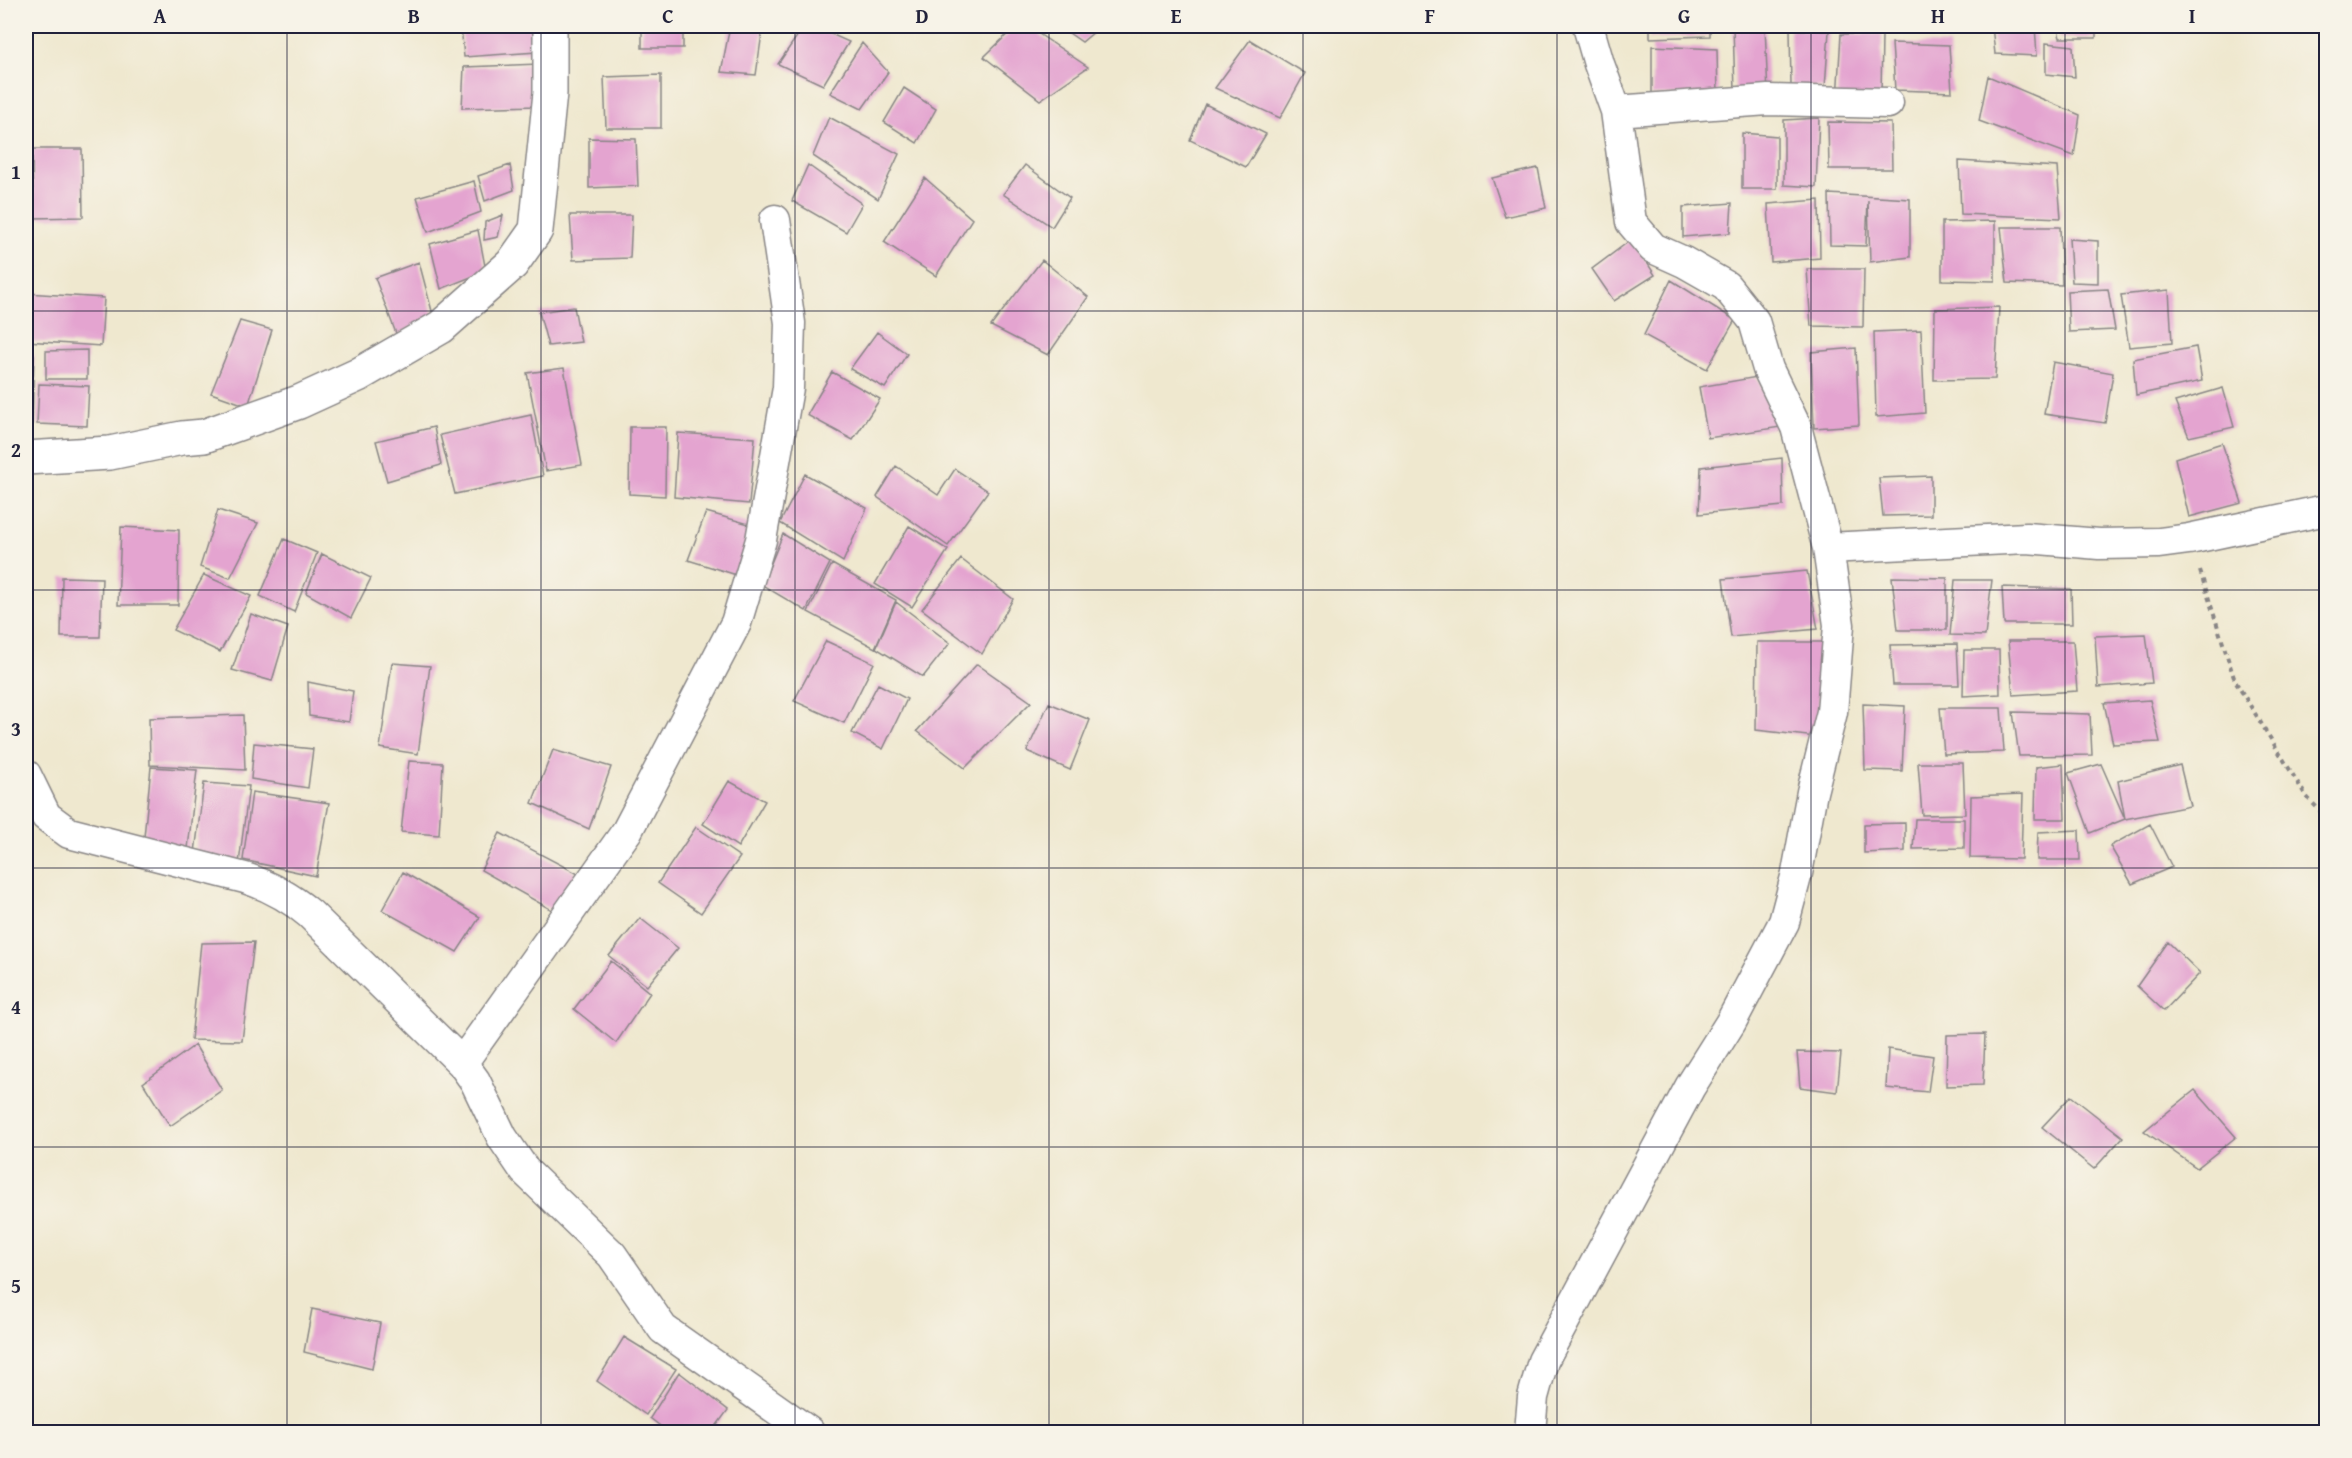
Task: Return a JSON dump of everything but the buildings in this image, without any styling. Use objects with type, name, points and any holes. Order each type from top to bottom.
[{"type":"street","points":[[26,458],[110,453],[182,438],[204,436],[299,402],[358,375],[441,327],[512,264],[536,230],[550,93],[550,26]]},
{"type":"street","points":[[1530,1432],[1533,1397],[1544,1361],[1690,1087],[1731,1022],[1784,922],[1832,712],[1839,625],[1828,548],[1796,427],[1768,369],[1754,321],[1726,286],[1684,262],[1653,248],[1631,222],[1616,111],[1588,26]]},
{"type":"street","points":[[1616,111],[1768,100],[1888,103]]},
{"type":"street","points":[[462,1063],[627,831],[736,623],[761,540],[788,388],[790,323],[775,220]]},
{"type":"street","points":[[1828,548],[2027,538],[2099,544],[2159,543],[2189,539],[2321,511]]},
{"type":"street","points":[[26,775],[46,816],[69,833],[269,886],[292,899],[310,914],[462,1063],[475,1081],[501,1137],[525,1171],[612,1255],[663,1329],[809,1432]]},
{"type":"path","points":[[2189,539],[2235,681],[2306,795],[2326,817]]}]
